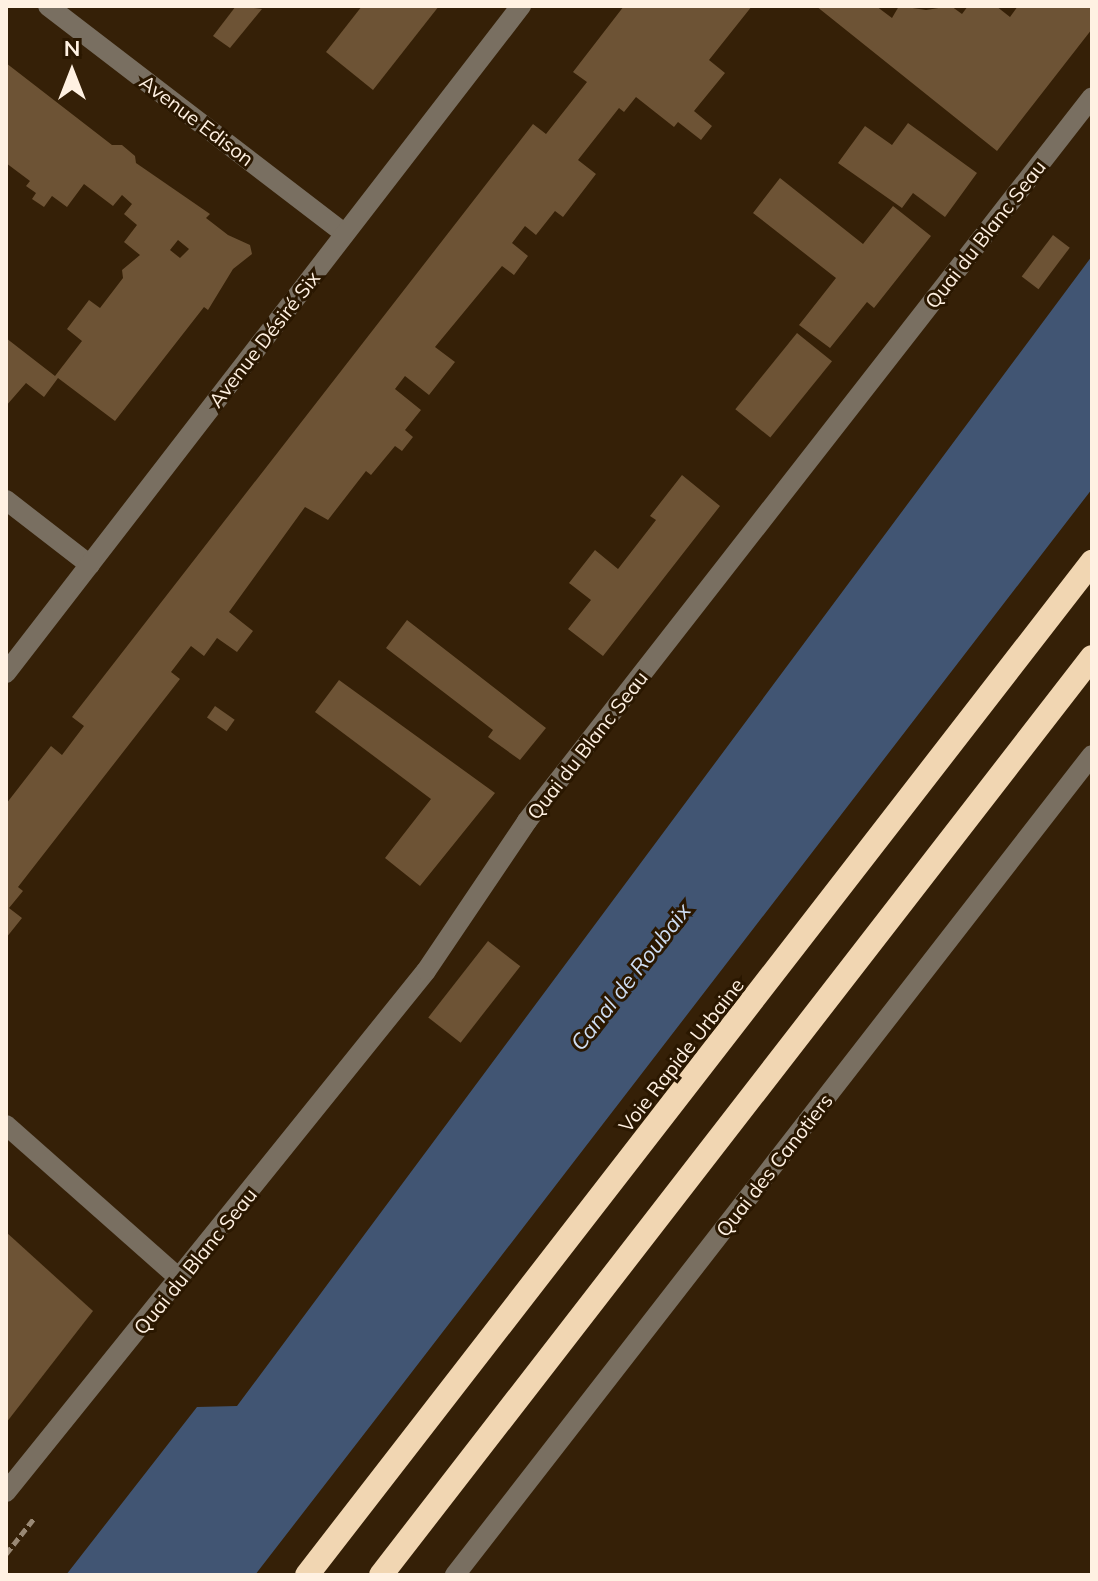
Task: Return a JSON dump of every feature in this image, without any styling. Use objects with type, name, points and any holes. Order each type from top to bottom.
[{"type":"highway","name":"Voie Rapide Urbaine","points":[[307,1575],[1092,562]]},
{"type":"highway","points":[[381,1575],[1092,657]]},
{"type":"street","name":"Avenue Edison","points":[[48,6],[345,234]]},
{"type":"street","name":"Avenue Désiré Six","points":[[6,673],[521,6]]},
{"type":"street","name":"Quai du Blanc Seau","points":[[6,1492],[426,971],[527,821],[1092,97]]},
{"type":"street","points":[[6,500],[90,565]]},
{"type":"street","name":"Quai des Canotiers","points":[[455,1575],[1092,755]]},
{"type":"street","points":[[6,1125],[180,1279]]},
{"type":"water","name":"Canal de Roubaix","points":[[1092,256],[1092,489],[255,1575],[66,1575],[197,1407],[237,1406]]},
{"type":"building","points":[[236,6],[262,9],[230,48],[213,36]]},
{"type":"building","points":[[362,6],[439,6],[373,90],[326,52]]},
{"type":"building","points":[[624,6],[752,6],[709,60],[725,73],[694,111],[712,126],[701,140],[678,122],[674,127],[636,97],[624,112],[619,108],[578,160],[596,174],[563,217],[555,211],[536,235],[525,226],[512,243],[528,256],[514,275],[502,266],[435,347],[455,362],[429,395],[405,376],[395,389],[421,410],[405,430],[413,437],[402,451],[395,446],[371,475],[366,471],[328,520],[305,507],[229,612],[253,631],[237,652],[217,638],[204,656],[191,646],[171,672],[180,679],[18,887],[23,891],[9,908],[22,918],[6,938],[6,804],[51,746],[62,755],[84,726],[72,717],[533,124],[546,134],[587,82],[573,72]]},
{"type":"building","points":[[816,6],[876,6],[892,18],[899,6],[926,10],[951,6],[962,14],[968,6],[996,6],[1010,17],[1018,6],[1092,6],[1092,29],[997,151]]},
{"type":"building","points":[[6,63],[112,145],[122,145],[135,156],[136,163],[210,214],[206,218],[228,235],[250,245],[252,254],[233,269],[208,310],[204,307],[115,421],[58,378],[44,397],[26,383],[6,406],[6,338],[55,376],[82,341],[67,329],[89,300],[100,308],[123,278],[122,270],[140,255],[124,242],[137,225],[124,214],[132,204],[122,195],[113,206],[84,184],[67,207],[52,196],[44,207],[32,199],[36,193],[26,186],[30,181],[6,163]],"holes":[[[178,240],[189,249],[180,258],[170,250]]]},
{"type":"building","points":[[908,123],[977,173],[945,217],[913,193],[902,208],[838,163],[865,126],[892,145]]},
{"type":"building","points":[[780,178],[863,244],[893,206],[931,236],[874,308],[867,302],[830,348],[799,325],[836,278],[753,213]]},
{"type":"building","points":[[1053,235],[1070,248],[1038,289],[1022,277]]},
{"type":"building","points":[[797,333],[832,361],[770,437],[735,409]]},
{"type":"building","points":[[682,475],[720,506],[603,656],[568,629],[591,600],[569,583],[595,550],[618,569],[656,520],[650,516]]},
{"type":"building","points":[[407,620],[546,728],[520,760],[488,737],[493,730],[386,648]]},
{"type":"building","points":[[339,680],[495,793],[420,886],[385,858],[431,799],[315,712]]},
{"type":"building","points":[[215,706],[235,720],[227,731],[207,717]]},
{"type":"building","points":[[488,941],[520,966],[461,1043],[428,1017]]},
{"type":"building","points":[[6,1232],[93,1311],[6,1423]]}]
